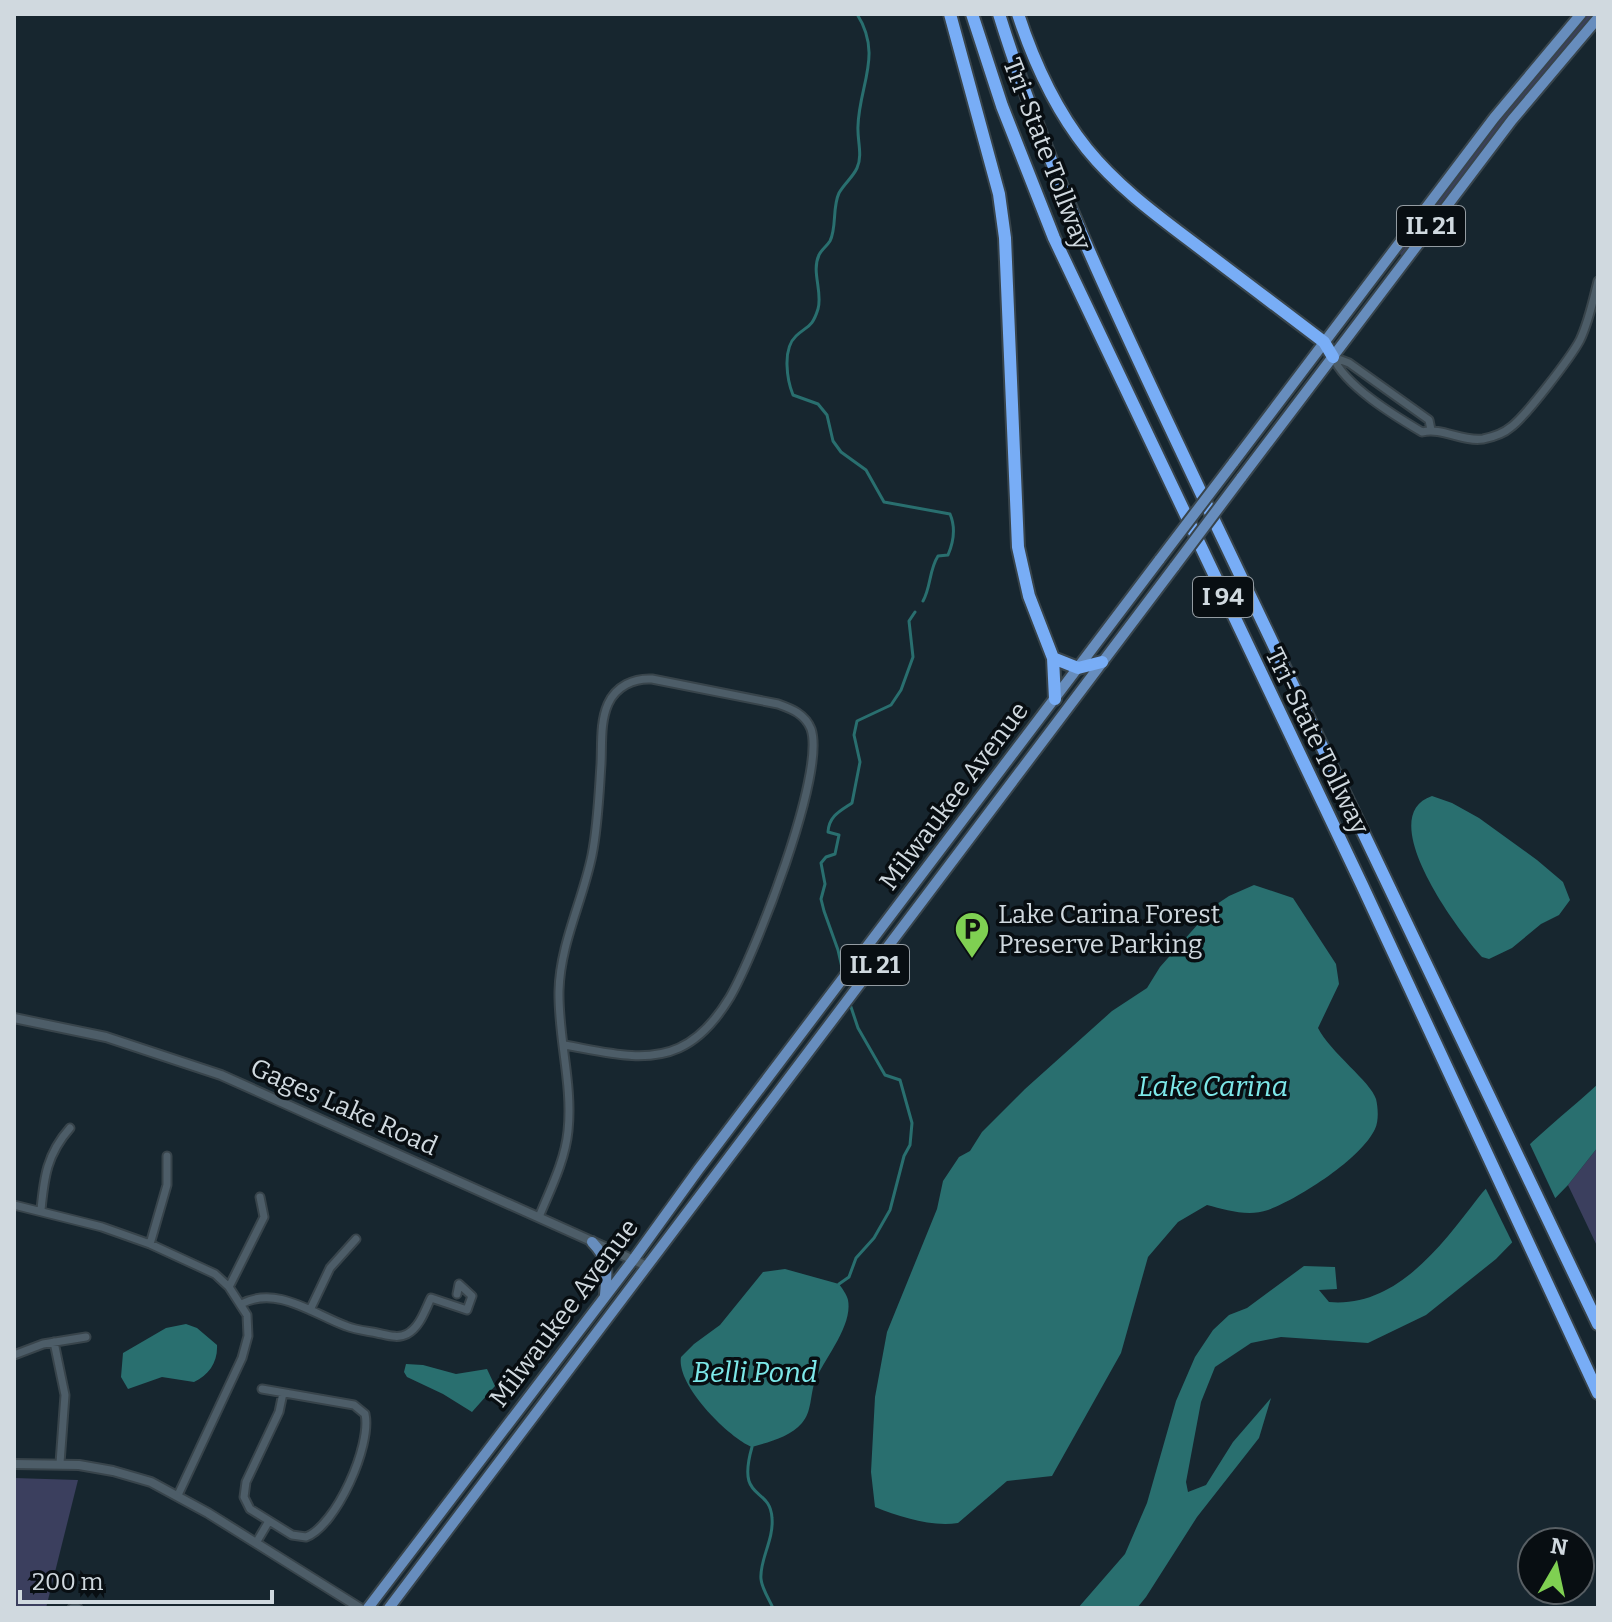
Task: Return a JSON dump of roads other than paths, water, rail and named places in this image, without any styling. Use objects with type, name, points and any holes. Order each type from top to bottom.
[{"type":"highway","points":[[950,14],[999,194],[1006,266],[1018,547],[1029,596],[1053,658],[1055,699]]},
{"type":"highway","name":"Tri-State Tollway","points":[[972,14],[1002,106],[1054,238],[1362,885],[1598,1393]]},
{"type":"highway","name":"Tri-State Tollway","points":[[999,14],[1040,134],[1085,245],[1315,737],[1413,933],[1598,1324]]},
{"type":"highway","points":[[1018,14],[1030,50],[1061,112],[1112,177],[1145,206],[1324,342],[1333,357]]},
{"type":"highway","points":[[1053,658],[1078,668],[1102,662]]},
{"type":"main road","name":"Milwaukee Avenue","points":[[368,1608],[1509,98],[1581,14]]},
{"type":"main road","name":"Milwaukee Avenue","points":[[389,1608],[1521,108],[1598,18]]},
{"type":"main road","points":[[592,1242],[600,1250],[608,1267],[605,1297]]},
{"type":"street","points":[[1333,357],[1339,371],[1399,419],[1422,432],[1431,430],[1479,439],[1495,436],[1512,427],[1579,341],[1598,281]]},
{"type":"street","points":[[1333,357],[1349,363],[1429,420],[1431,430]]},
{"type":"street","points":[[539,1217],[558,1171],[569,1130],[560,1008],[562,968],[592,854],[598,813],[603,717],[607,705],[620,688],[642,678],[778,704],[795,711],[804,718],[812,738],[812,755],[794,840],[740,977],[715,1018],[697,1037],[675,1050],[652,1055],[620,1054],[564,1045]]},
{"type":"street","name":"Gages Lake Road","points":[[14,1018],[106,1037],[221,1075],[647,1266]]},
{"type":"street","points":[[41,1210],[44,1178],[54,1145],[70,1128]]},
{"type":"street","points":[[150,1244],[167,1185],[167,1156]]},
{"type":"street","points":[[229,1287],[264,1217],[260,1197]]},
{"type":"street","points":[[14,1205],[41,1210],[150,1244],[204,1267],[229,1287],[241,1304],[247,1315],[248,1336],[242,1358],[178,1495]]},
{"type":"street","points":[[310,1310],[330,1268],[356,1239]]},
{"type":"street","points":[[241,1304],[255,1298],[272,1297],[346,1326],[399,1336],[411,1332],[419,1323],[431,1298],[467,1310],[472,1296],[459,1284],[457,1294]]},
{"type":"street","points":[[14,1355],[54,1342],[86,1337]]},
{"type":"street","points":[[54,1342],[65,1395],[60,1463]]},
{"type":"street","points":[[262,1389],[354,1405],[365,1414],[367,1427],[346,1491],[319,1529],[310,1536],[298,1537],[269,1521],[250,1509],[244,1497],[246,1482],[279,1412],[283,1393]]},
{"type":"street","points":[[14,1464],[60,1463],[132,1476],[178,1495],[360,1608]]},
{"type":"street","points":[[256,1543],[269,1521]]},
{"type":"water","points":[[1432,796],[1479,818],[1563,882],[1570,900],[1559,915],[1541,924],[1512,948],[1489,959],[1482,957],[1440,900],[1415,849],[1411,826],[1416,808]]},
{"type":"water","name":"Lake Carina","points":[[1254,885],[1293,898],[1336,964],[1339,984],[1318,1028],[1331,1047],[1373,1092],[1378,1110],[1377,1122],[1368,1141],[1343,1165],[1281,1205],[1253,1213],[1207,1205],[1178,1222],[1148,1257],[1121,1353],[1052,1476],[1007,1481],[958,1523],[905,1518],[875,1507],[871,1472],[875,1397],[887,1332],[937,1209],[943,1181],[959,1157],[970,1151],[982,1132],[1025,1089],[1112,1011],[1147,988],[1160,967],[1214,906]]},
{"type":"water","points":[[1598,1084],[1598,1147],[1568,1185],[1496,1259],[1426,1315],[1368,1343],[1281,1337],[1251,1343],[1215,1367],[1201,1402],[1186,1482],[1188,1492],[1206,1485],[1233,1442],[1271,1398],[1259,1438],[1197,1517],[1137,1608],[1078,1608],[1125,1554],[1147,1503],[1176,1401],[1195,1357],[1213,1330],[1229,1315],[1247,1308],[1304,1266],[1335,1267],[1337,1289],[1319,1290],[1329,1302],[1353,1301],[1375,1295],[1396,1284],[1432,1254],[1487,1188],[1526,1148]]},
{"type":"water","name":"Belli Pond","points":[[785,1269],[839,1284],[847,1298],[846,1321],[815,1381],[805,1419],[785,1435],[752,1447],[730,1433],[706,1409],[687,1381],[681,1357],[720,1325],[763,1272]]},
{"type":"water","points":[[186,1324],[197,1328],[217,1345],[216,1357],[208,1372],[194,1382],[162,1377],[128,1389],[121,1377],[123,1353],[166,1328]]},
{"type":"water","points":[[406,1364],[456,1374],[487,1369],[495,1386],[472,1412],[407,1377],[404,1372]]},
{"type":"waterway","points":[[857,14],[865,29],[869,57],[859,111],[859,163],[837,199],[832,236],[817,262],[818,309],[812,323],[792,342],[787,356],[788,373],[793,395],[818,404],[827,415],[833,441],[841,452],[866,470],[884,502],[950,514],[954,529],[952,545],[948,555],[938,556],[935,561],[923,601]]},
{"type":"waterway","points":[[843,972],[821,899],[825,884],[821,863],[835,854],[839,835],[828,832],[830,822],[852,803],[860,762],[854,735],[857,721],[891,705],[901,690],[913,657],[909,621],[915,612]]},
{"type":"waterway","points":[[839,1284],[849,1277],[856,1258],[874,1238],[890,1210],[904,1156],[910,1145],[912,1123],[900,1080],[885,1075],[858,1028],[851,1007]]},
{"type":"waterway","points":[[752,1447],[748,1477],[755,1491],[766,1501],[772,1518],[761,1579],[773,1608]]},
{"type":"place","name":"Lake Carina Forest Preserve Parking","points":[[972,960]]}]
